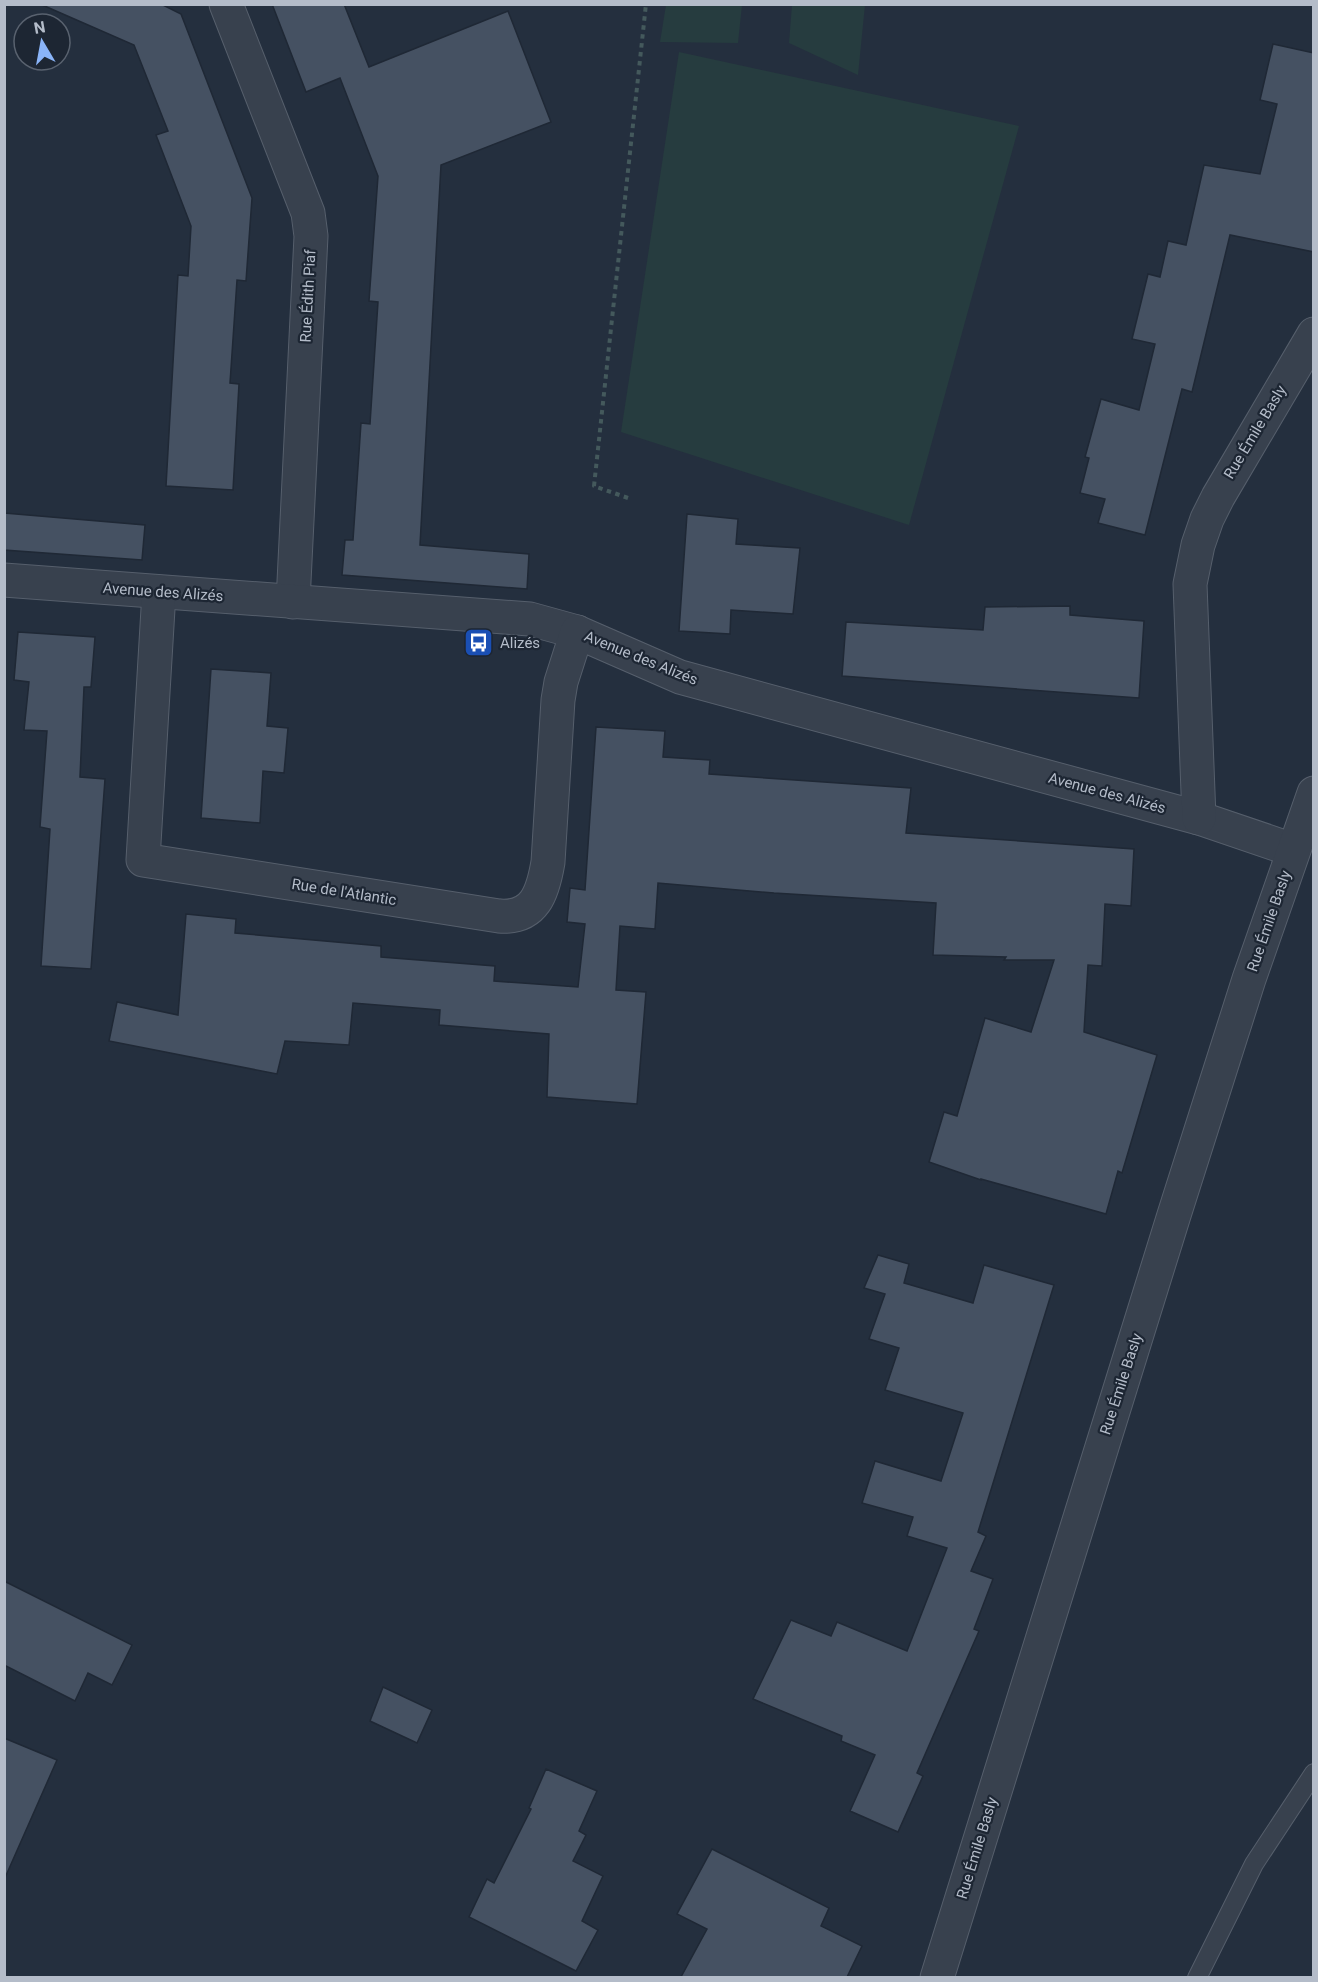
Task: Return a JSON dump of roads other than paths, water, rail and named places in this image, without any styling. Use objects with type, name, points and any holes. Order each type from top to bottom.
[{"type":"street","name":"Rue Édith Piaf","points":[[226,4],[308,213],[311,236],[293,602]]},
{"type":"street","name":"Rue Émile Basly","points":[[1199,818],[1190,604],[1192,567],[1207,519],[1218,497],[1314,334]]},
{"type":"street","name":"Avenue des Alizés","points":[[4,580],[530,618],[577,632],[680,677],[1199,818],[1293,850]]},
{"type":"street","name":"Rue de l'Atlantic","points":[[159,592],[143,861],[499,916],[510,917],[522,914],[540,895],[545,881],[558,700],[561,682],[577,632]]},
{"type":"street","name":"Rue Émile Basly","points":[[938,1977],[1098,1457],[1249,979],[1314,793]]},
{"type":"lane","points":[[1197,1977],[1254,1864],[1314,1773]]},
{"type":"place","name":"Alizés","points":[[479,643]]}]
